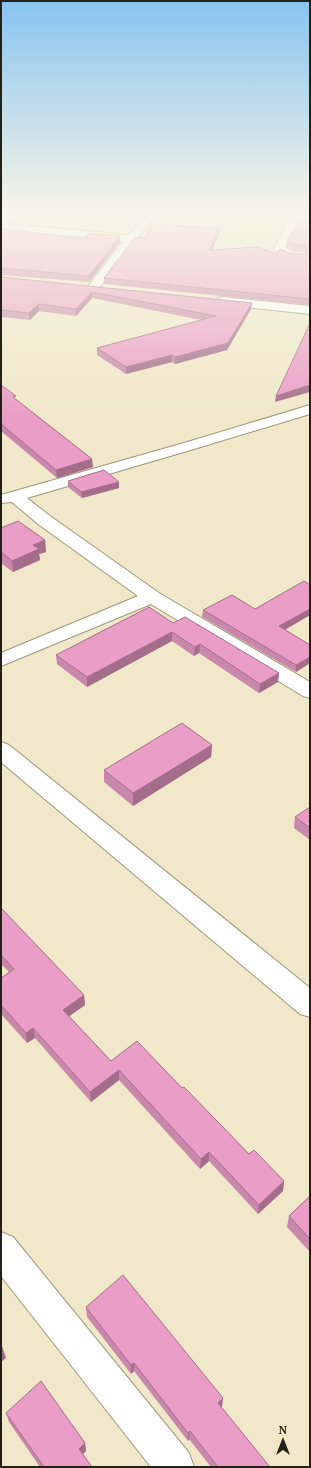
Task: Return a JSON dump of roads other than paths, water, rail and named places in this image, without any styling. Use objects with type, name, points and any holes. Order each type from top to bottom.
[{"type":"street","points":[[93,288],[99,280]]},
{"type":"street","points":[[78,287],[108,290]]},
{"type":"street","points":[[213,301],[310,310]]},
{"type":"street","points":[[8,498],[189,446],[310,409]]},
{"type":"street","points":[[8,498],[44,520],[152,597],[310,691]]},
{"type":"street","points":[[1,660],[152,597]]},
{"type":"street","points":[[1,750],[310,1005]]},
{"type":"street","points":[[1,1249],[175,1467]]}]
